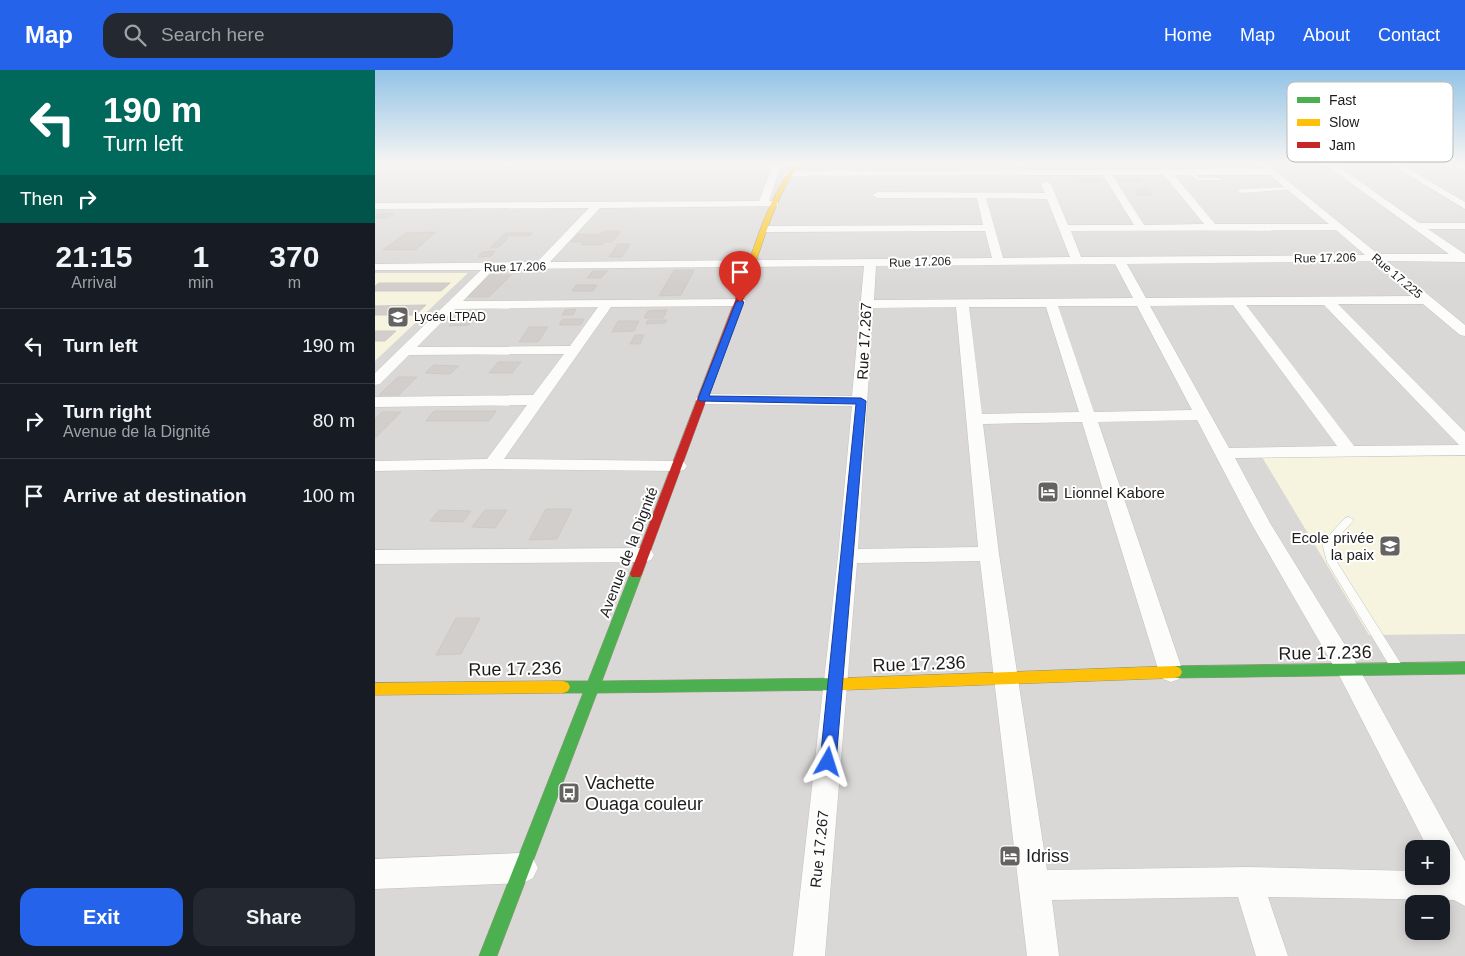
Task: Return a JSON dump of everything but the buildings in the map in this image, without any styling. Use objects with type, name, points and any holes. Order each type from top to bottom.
[{"type":"street","points":[[983,203],[998,260]]},
{"type":"street","points":[[1054,203],[1077,260]]},
{"type":"street","points":[[1125,203],[1141,228]]},
{"type":"street","points":[[1192,203],[1213,228]]},
{"type":"street","name":"Rue 17.225","points":[[1310,203],[1465,332]]},
{"type":"street","points":[[1385,203],[1464,258]]},
{"type":"street","points":[[375,206],[775,204]]},
{"type":"street","name":"Avenue de la Dignité","points":[[487,956],[523,868],[591,686],[644,555],[754,265],[775,204]]},
{"type":"street","points":[[541,266],[597,205]]},
{"type":"street","points":[[766,229],[876,224],[991,228]]},
{"type":"street","points":[[1065,228],[1337,226]]},
{"type":"street","points":[[1417,226],[1465,226]]},
{"type":"street","name":"Rue 17.206","points":[[375,267],[870,264],[998,260],[1464,258]]},
{"type":"street","points":[[1119,260],[1143,301],[1261,523],[1347,670],[1463,888]]},
{"type":"street","name":"Rue 17.267","points":[[809,956],[848,556],[870,264]]},
{"type":"street","points":[[375,381],[454,305],[490,267]]},
{"type":"street","points":[[867,304],[1426,300]]},
{"type":"street","points":[[454,305],[740,302]]},
{"type":"street","points":[[1051,302],[1171,672]]},
{"type":"street","points":[[1237,302],[1349,451]]},
{"type":"street","points":[[1329,302],[1465,442]]},
{"type":"street","points":[[962,303],[989,554],[1035,885],[1043,956]]},
{"type":"street","points":[[492,464],[607,304]]},
{"type":"street","points":[[405,351],[575,350]]},
{"type":"street","points":[[703,399],[861,401]]},
{"type":"street","points":[[375,402],[537,400]]},
{"type":"street","points":[[975,419],[1202,415]]},
{"type":"street","points":[[1225,453],[1465,450]]},
{"type":"street","points":[[375,466],[492,464],[678,466]]},
{"type":"street","points":[[848,556],[989,554]]},
{"type":"street","points":[[375,557],[644,555]]},
{"type":"street","name":"Rue 17.236","points":[[375,689],[836,684],[1171,672],[1465,668]]},
{"type":"street","points":[[375,874],[523,868]]},
{"type":"street","points":[[1035,885],[1248,882],[1463,888]]},
{"type":"street","points":[[1248,882],[1272,956]]},
{"type":"lane","points":[[1349,520],[1327,543],[1332,562],[1398,669]]},
{"type":"shaded area","points":[[375,203],[1465,203],[1465,956],[375,956]]},
{"type":"shaded area","name":"Lycée LTPAD","points":[[375,273],[468,273],[375,361]]},
{"type":"shaded area","name":"Ecole privée la paix","points":[[1465,456],[1465,634],[1369,635],[1262,457]]},
{"type":"traffic: fast","points":[[488,956],[636,574]]},
{"type":"traffic: fast","points":[[1175,672],[1465,668]]},
{"type":"traffic: fast","points":[[563,687],[844,684]]},
{"type":"traffic: slow","points":[[741,295],[775,203]]},
{"type":"traffic: slow","points":[[844,684],[1175,672]]},
{"type":"traffic: slow","points":[[375,689],[563,687]]},
{"type":"traffic: jam","points":[[636,574],[741,295]]},
{"type":"place","name":"Lycée LTPAD","points":[[398,317]]},
{"type":"place","name":"Lionnel Kabore","points":[[1048,492]]},
{"type":"place","name":"Ecole privée la paix","points":[[1390,546]]},
{"type":"place","name":"Vachette Ouaga couleur","points":[[569,793]]},
{"type":"place","name":"Idriss","points":[[1010,856]]},
{"type":"route","points":[[740,302],[703,399],[861,401],[828,762]]}]
